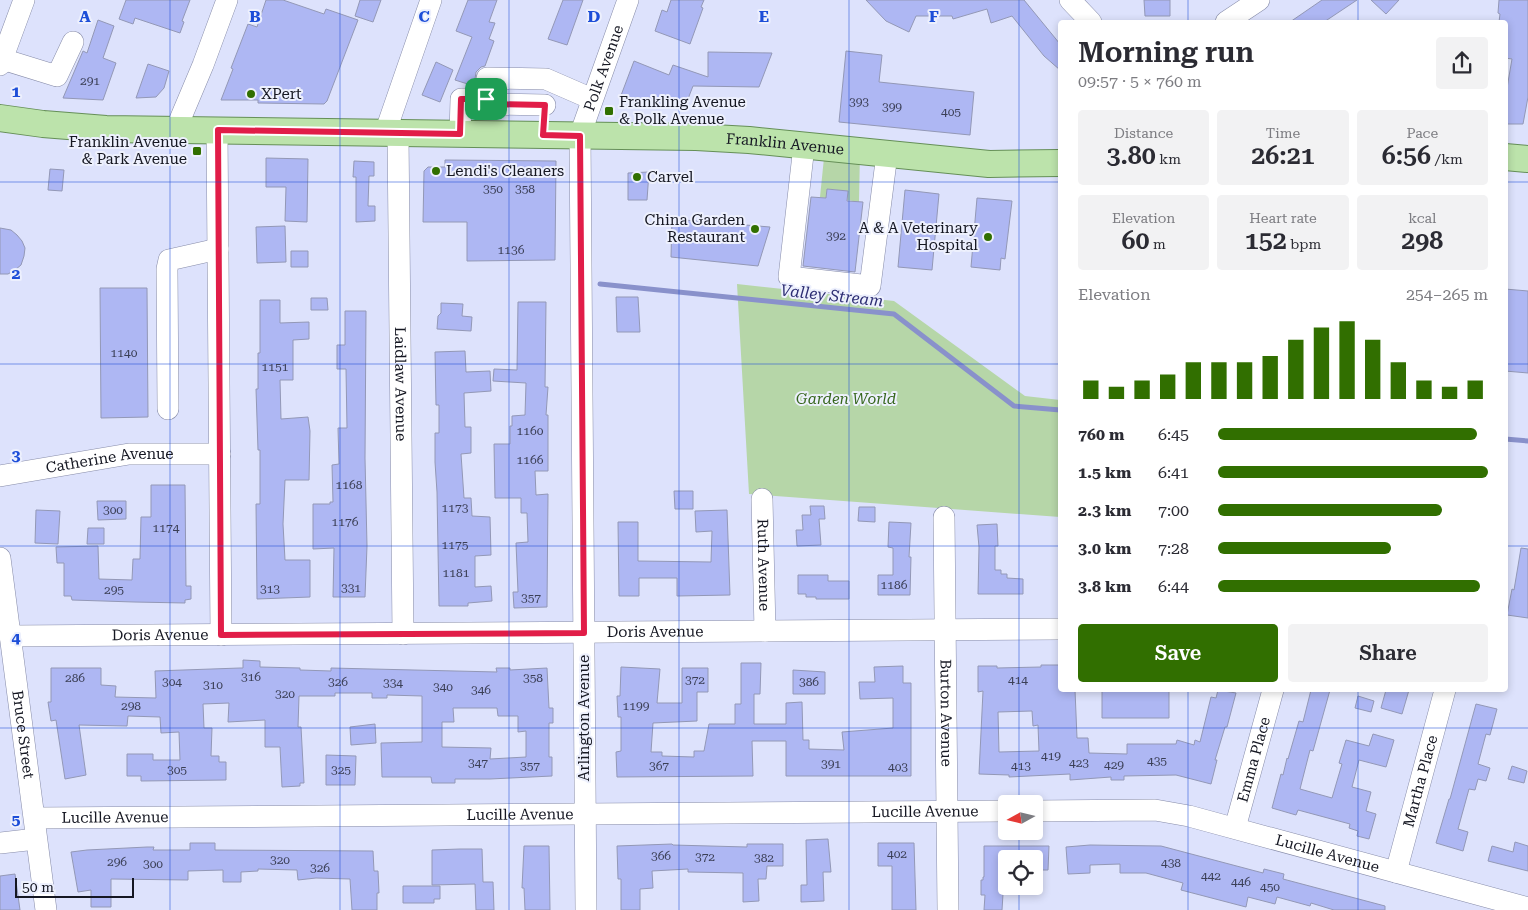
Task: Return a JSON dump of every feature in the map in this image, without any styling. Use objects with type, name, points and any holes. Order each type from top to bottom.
[{"type":"main road","name":"Franklin Avenue","points":[[0,118],[43,124],[106,129],[696,137],[749,140],[989,164],[1058,163]]},
{"type":"main road","points":[[1508,158],[1528,160]]},
{"type":"street","points":[[24,0],[1,62],[57,76],[73,42]]},
{"type":"street","points":[[176,129],[203,65],[227,0]]},
{"type":"street","name":"Laidlaw Avenue","points":[[403,634],[392,133],[431,0]]},
{"type":"street","name":"Polk Avenue","points":[[580,136],[628,0]]},
{"type":"street","points":[[1070,0],[1089,20]]},
{"type":"street","points":[[1229,20],[1259,0]]},
{"type":"street","points":[[545,105],[486,104],[487,78],[546,79],[592,99]]},
{"type":"street","points":[[543,135],[546,79]]},
{"type":"street","points":[[460,134],[461,99],[486,99]]},
{"type":"street","points":[[218,130],[221,635]]},
{"type":"street","name":"Arlington Avenue","points":[[580,136],[586,910]]},
{"type":"street","points":[[804,146],[789,278],[870,286],[888,154]]},
{"type":"street","points":[[168,409],[168,260],[218,249]]},
{"type":"street","name":"Catherine Avenue","points":[[0,476],[129,454],[220,454]]},
{"type":"street","name":"Ruth Avenue","points":[[762,499],[765,631]]},
{"type":"street","name":"Burton Avenue","points":[[944,517],[947,630],[948,910]]},
{"type":"street","name":"Bruce Street","points":[[0,558],[10,636],[6,658],[36,828],[46,910]]},
{"type":"street","name":"Doris Avenue","points":[[10,636],[1058,629]]},
{"type":"street","name":"Emma Place","points":[[1235,828],[1272,692]]},
{"type":"street","name":"Martha Place","points":[[1396,872],[1444,692]]},
{"type":"street","name":"Lucille Avenue","points":[[1043,811],[1156,810],[1189,816],[1528,908]]},
{"type":"street","name":"Lucille Avenue","points":[[0,843],[36,828],[585,814],[998,811]]},
{"type":"green space","points":[[825,148],[860,151],[859,202],[847,200],[848,191],[827,189],[826,198],[820,197]]},
{"type":"green space","name":"Garden World","points":[[737,284],[894,301],[1025,396],[1058,400],[1058,517],[749,494]]},
{"type":"building","points":[[126,0],[190,0],[182,21],[184,22],[180,33],[135,18],[133,24],[119,19]]},
{"type":"building","points":[[266,0],[283,0],[324,14],[326,9],[358,20],[327,101],[324,104],[258,103],[258,100],[221,100],[248,24],[257,27]]},
{"type":"building","points":[[360,0],[381,0],[373,22],[355,16]]},
{"type":"building","points":[[468,0],[497,0],[489,22],[495,23],[489,39],[494,41],[485,66],[476,72],[474,86],[455,80],[472,37],[456,31]]},
{"type":"building","points":[[563,0],[583,0],[567,45],[548,39]]},
{"type":"building","points":[[671,0],[704,0],[690,44],[655,31],[662,10],[667,12]]},
{"type":"building","points":[[866,0],[1024,0],[1058,42],[1058,68],[1044,56],[1012,16],[991,23],[987,9],[953,19],[952,16],[916,16],[909,32],[886,21]]},
{"type":"building","points":[[1144,0],[1170,0],[1170,16],[1145,16]]},
{"type":"building","points":[[1322,0],[1357,0],[1327,20],[1293,20]]},
{"type":"building","points":[[1371,0],[1399,0],[1386,14]]},
{"type":"building","points":[[1499,0],[1528,0],[1528,97],[1523,124],[1508,124],[1508,82],[1512,59],[1508,58],[1508,20],[1499,20],[1500,14],[1498,13]]},
{"type":"building","points":[[98,20],[114,26],[103,58],[116,63],[103,100],[63,98],[83,51],[87,53]]},
{"type":"building","points":[[846,51],[882,55],[879,82],[974,92],[970,135],[839,122]]},
{"type":"building","points":[[708,52],[772,53],[759,87],[693,86],[686,104],[637,104],[620,98],[634,61],[669,75],[673,65],[708,77]]},
{"type":"building","points":[[436,62],[453,70],[440,102],[422,95]]},
{"type":"building","points":[[148,64],[169,71],[164,88],[156,97],[136,98]]},
{"type":"building","points":[[266,158],[308,159],[307,222],[285,221],[286,187],[266,187]]},
{"type":"building","points":[[445,160],[556,161],[555,260],[467,261],[467,222],[423,222],[424,171],[428,167],[445,167]]},
{"type":"building","points":[[354,161],[374,162],[374,176],[369,176],[368,206],[375,206],[375,221],[356,222],[356,177],[353,177]]},
{"type":"building","points":[[50,169],[64,170],[62,191],[48,190]]},
{"type":"building","points":[[649,172],[647,200],[628,200],[628,173]]},
{"type":"building","points":[[827,189],[848,191],[847,201],[863,202],[855,272],[803,266],[811,197],[826,198]]},
{"type":"building","points":[[905,190],[939,194],[932,270],[898,267]]},
{"type":"building","name":"A & A Veterinary Hospital","points":[[977,198],[1012,201],[1005,259],[1001,258],[1000,270],[971,267]]},
{"type":"building","points":[[672,219],[770,227],[758,266],[671,257]]},
{"type":"building","points":[[285,226],[286,262],[257,263],[256,227]]},
{"type":"building","points":[[0,228],[11,230],[22,241],[25,248],[21,265],[8,274],[0,274]]},
{"type":"building","points":[[291,251],[308,251],[308,267],[291,267]]},
{"type":"building","points":[[100,288],[147,288],[148,417],[101,418]]},
{"type":"building","points":[[1508,289],[1528,291],[1528,373],[1508,371]]},
{"type":"building","points":[[616,297],[638,297],[640,332],[617,332]]},
{"type":"building","points":[[311,298],[327,298],[328,310],[311,310]]},
{"type":"building","points":[[260,300],[280,300],[280,323],[309,322],[309,339],[293,340],[293,380],[280,380],[281,419],[308,417],[310,431],[309,480],[285,480],[283,524],[285,560],[310,560],[310,597],[257,599],[256,504],[260,504],[260,450],[258,450],[256,389],[258,389],[258,353],[260,353]]},
{"type":"building","points":[[518,302],[546,302],[545,387],[548,387],[546,415],[548,415],[548,471],[535,471],[536,495],[548,494],[547,607],[514,608],[513,592],[518,592],[516,543],[528,542],[527,513],[521,513],[521,498],[495,498],[494,444],[510,444],[512,416],[525,415],[526,383],[493,381],[494,369],[517,370]]},
{"type":"building","points":[[441,303],[463,304],[462,316],[472,317],[471,331],[437,329],[438,316],[441,313]]},
{"type":"building","points":[[345,311],[366,311],[365,458],[367,546],[365,597],[333,597],[334,548],[313,549],[313,504],[330,504],[330,502],[333,502],[332,465],[339,464],[338,428],[347,428],[346,369],[337,369],[337,345],[345,345]]},
{"type":"building","points":[[465,351],[466,372],[490,371],[491,391],[464,393],[465,427],[471,427],[471,453],[461,454],[464,498],[471,498],[472,516],[490,517],[491,555],[475,556],[475,587],[491,586],[492,601],[468,603],[468,606],[439,606],[435,433],[439,433],[439,405],[436,405],[435,352]]},
{"type":"building","points":[[151,485],[185,485],[186,586],[191,586],[191,599],[185,600],[185,603],[134,602],[72,600],[71,596],[64,596],[64,563],[57,563],[56,547],[98,546],[99,579],[132,580],[133,559],[140,559],[141,517],[151,517]]},
{"type":"building","points":[[674,491],[693,491],[693,509],[675,509]]},
{"type":"building","points":[[97,501],[126,501],[126,519],[98,520]]},
{"type":"building","points":[[810,506],[824,506],[825,519],[819,519],[821,545],[797,546],[796,530],[803,530],[802,515],[811,515]]},
{"type":"building","points":[[859,507],[875,507],[875,522],[858,521]]},
{"type":"building","points":[[36,510],[60,511],[58,544],[35,543]]},
{"type":"building","points":[[727,510],[730,595],[677,596],[677,578],[639,578],[639,596],[619,596],[618,522],[638,522],[638,561],[711,562],[712,531],[696,532],[695,511]]},
{"type":"building","points":[[889,522],[911,523],[909,557],[911,557],[910,595],[878,595],[878,575],[893,575],[893,548],[888,547]]},
{"type":"building","points":[[997,524],[998,546],[995,546],[995,570],[1001,570],[1001,574],[1007,574],[1007,578],[1023,579],[1023,594],[978,594],[979,547],[977,525]]},
{"type":"building","points":[[88,528],[104,528],[104,544],[87,544]]},
{"type":"building","points":[[1521,548],[1528,549],[1528,618],[1508,615],[1512,589],[1514,590]]},
{"type":"building","points":[[798,575],[828,575],[828,581],[849,581],[849,599],[816,599],[816,597],[806,597],[806,594],[798,594]]},
{"type":"building","points":[[243,660],[260,661],[260,667],[331,671],[331,668],[497,672],[496,668],[510,668],[510,670],[547,668],[549,708],[553,708],[553,723],[549,723],[549,757],[552,757],[552,776],[455,779],[455,783],[432,783],[431,777],[382,777],[381,743],[422,742],[422,696],[387,695],[387,698],[372,698],[372,693],[335,693],[335,696],[299,696],[298,727],[301,727],[304,783],[300,783],[300,786],[282,787],[280,747],[265,747],[265,720],[228,722],[229,703],[203,704],[204,728],[212,728],[211,756],[219,756],[219,762],[226,762],[226,780],[141,781],[141,776],[127,776],[127,754],[153,754],[153,760],[180,760],[179,732],[161,733],[160,717],[128,716],[127,726],[79,725],[86,775],[65,779],[56,720],[51,721],[48,702],[51,702],[51,668],[101,668],[101,685],[116,686],[115,697],[156,698],[155,671],[243,668]],"holes":[[[453,708],[497,708],[498,716],[518,716],[518,732],[526,731],[526,757],[490,759],[491,748],[442,747],[442,722],[454,722]]]},
{"type":"building","points":[[741,663],[761,663],[760,694],[754,694],[754,724],[786,724],[786,703],[802,702],[803,740],[809,740],[809,749],[844,750],[842,732],[893,728],[893,698],[860,699],[859,682],[875,682],[874,667],[903,666],[903,683],[911,683],[911,776],[786,776],[786,741],[752,741],[753,776],[617,777],[616,752],[621,751],[621,717],[618,717],[617,696],[620,696],[621,667],[660,669],[657,703],[682,703],[682,668],[708,668],[708,692],[697,692],[697,721],[653,723],[651,752],[662,752],[662,756],[694,757],[694,751],[704,751],[709,724],[735,724],[735,704],[741,704]]},
{"type":"building","points":[[1058,665],[1058,692],[1075,692],[1077,738],[1088,738],[1089,753],[1127,754],[1127,744],[1176,744],[1177,740],[1194,745],[1195,740],[1200,742],[1211,697],[1216,698],[1218,692],[1236,693],[1227,727],[1225,727],[1215,760],[1217,760],[1211,784],[1176,775],[1124,776],[1124,780],[1111,780],[1111,777],[1070,780],[1070,774],[1009,777],[1009,775],[979,774],[983,691],[978,692],[978,666],[997,666],[997,668]],"holes":[[[1032,711],[1033,726],[1038,725],[1039,751],[999,752],[998,712]]]},
{"type":"building","points":[[793,670],[825,672],[825,694],[793,694]]},
{"type":"building","points":[[1102,692],[1169,692],[1169,718],[1102,718]]},
{"type":"building","points":[[1310,692],[1329,692],[1313,751],[1310,750],[1300,789],[1332,798],[1342,764],[1339,763],[1346,740],[1369,746],[1373,734],[1394,740],[1386,767],[1359,760],[1352,787],[1371,792],[1366,811],[1376,814],[1369,839],[1357,836],[1358,831],[1349,828],[1350,824],[1298,810],[1296,815],[1272,808],[1299,721],[1303,722]]},
{"type":"building","points":[[1385,692],[1408,692],[1402,714],[1381,708]]},
{"type":"building","points":[[1358,696],[1374,701],[1371,712],[1355,708]]},
{"type":"building","points":[[1476,704],[1497,709],[1490,735],[1486,734],[1478,764],[1490,768],[1486,781],[1478,779],[1475,790],[1469,789],[1458,829],[1468,832],[1463,851],[1436,843]]},
{"type":"building","points":[[375,724],[376,743],[351,745],[350,727]]},
{"type":"building","points":[[326,755],[356,756],[355,785],[326,785]]},
{"type":"building","points":[[1512,766],[1527,771],[1524,783],[1508,779]]},
{"type":"building","points":[[828,839],[831,872],[823,872],[824,901],[801,902],[801,885],[807,885],[806,840]]},
{"type":"building","points":[[1515,842],[1528,846],[1528,871],[1488,861],[1492,846],[1513,852]]},
{"type":"building","points":[[190,843],[215,843],[215,850],[373,851],[374,871],[378,871],[379,893],[377,893],[377,910],[352,910],[350,879],[316,878],[298,880],[297,870],[258,869],[258,871],[241,872],[241,882],[223,882],[223,870],[188,871],[188,880],[111,879],[111,907],[91,907],[91,890],[78,892],[71,852],[147,847],[154,847],[153,850],[190,850]]},
{"type":"building","points":[[878,843],[914,843],[916,910],[892,910],[892,866],[878,866]]},
{"type":"building","points":[[672,844],[747,847],[747,844],[783,844],[783,866],[767,866],[766,879],[758,879],[759,901],[743,902],[743,873],[688,872],[688,869],[652,871],[653,888],[640,889],[640,910],[621,910],[621,879],[618,879],[617,846]]},
{"type":"building","points":[[1090,845],[1161,846],[1263,873],[1264,869],[1284,874],[1283,879],[1385,906],[1385,910],[1334,910],[1311,903],[1310,906],[1277,897],[1275,904],[1248,897],[1246,907],[1181,890],[1183,883],[1146,873],[1120,873],[1120,864],[1090,865],[1090,873],[1068,874],[1066,847]]},
{"type":"building","points":[[524,846],[549,846],[550,910],[525,910],[524,888],[522,888]]},
{"type":"building","points":[[984,846],[1049,846],[1048,870],[1043,870],[1043,850],[998,850],[998,895],[1003,895],[1002,910],[984,910],[985,895],[981,895],[981,880],[984,877]]},
{"type":"building","points":[[482,849],[483,882],[493,882],[494,910],[476,910],[475,884],[432,885],[432,850]]},
{"type":"building","points":[[15,874],[20,910],[0,910],[0,876]]},
{"type":"building","points":[[403,886],[440,886],[440,899],[434,899],[434,903],[403,903]]},
{"type":"waterway","name":"Valley Stream","points":[[600,284],[894,314],[1014,406],[1058,410]]},
{"type":"waterway","name":"Valley Stream","points":[[1508,439],[1528,441]]},
{"type":"place","name":"XPert","points":[[251,94]]},
{"type":"place","name":"Frankling Avenue & Polk Avenue","points":[[609,111]]},
{"type":"place","name":"Franklin Avenue & Park Avenue","points":[[197,151]]},
{"type":"place","name":"Lendi's Cleaners","points":[[436,171]]},
{"type":"place","name":"Carvel","points":[[637,177]]},
{"type":"place","name":"China Garden Restaurant","points":[[755,229]]},
{"type":"place","name":"A & A Veterinary Hospital","points":[[988,237]]},
{"type":"route","points":[[461,99],[486,99],[486,104],[545,105],[543,135],[580,136],[584,633],[221,635],[218,130],[460,134],[461,99]]}]
